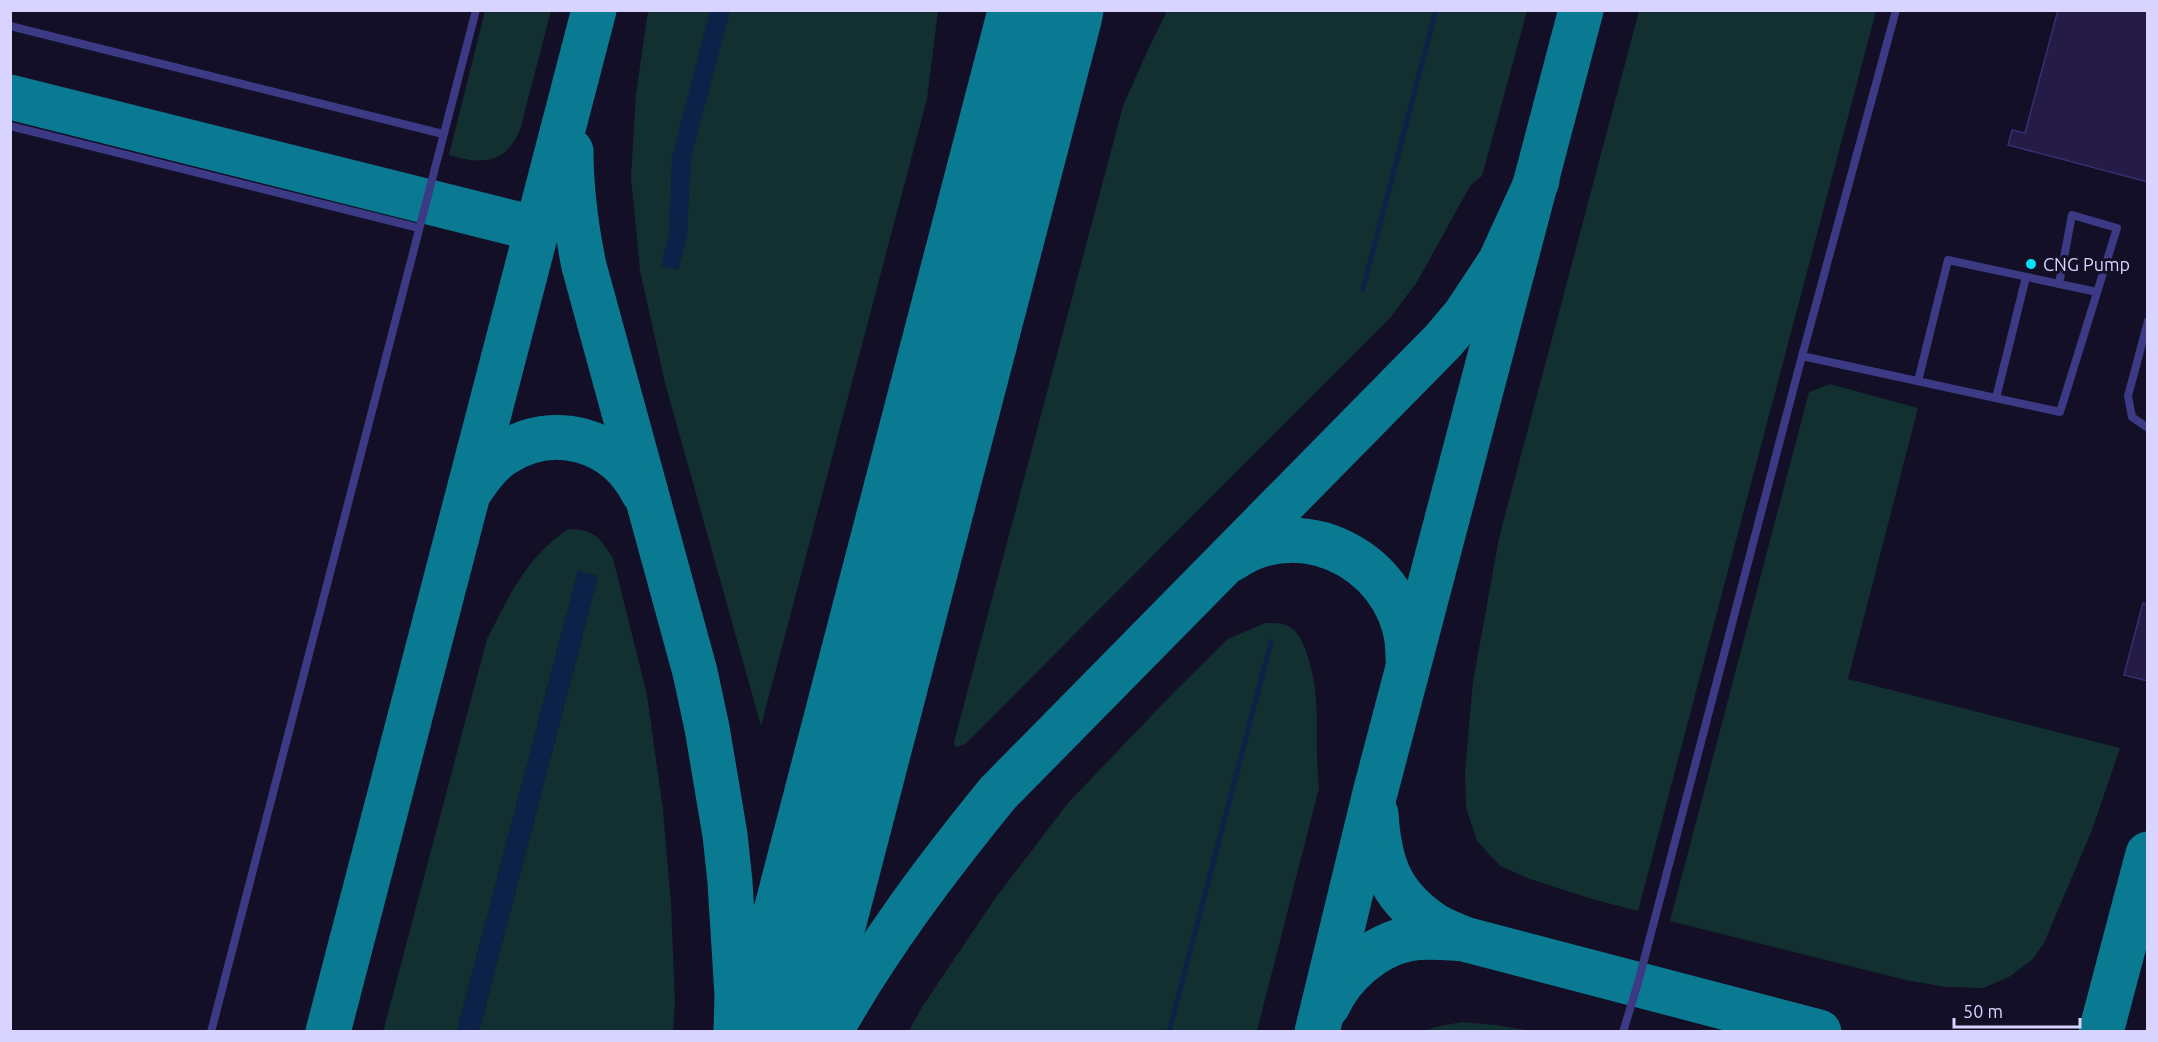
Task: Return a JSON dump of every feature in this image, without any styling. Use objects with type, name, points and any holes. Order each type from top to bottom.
[{"type":"lane","points":[[211,1032],[476,10]]},
{"type":"lane","points":[[1623,1032],[1638,983],[1802,356],[1896,10]]},
{"type":"lane","points":[[10,26],[444,134]]},
{"type":"lane","points":[[10,126],[419,228]]},
{"type":"lane","points":[[1802,356],[2060,412],[2117,228],[2072,215],[2059,284]]},
{"type":"lane","points":[[1918,381],[1948,260],[2097,292]]},
{"type":"lane","points":[[1996,398],[2026,277]]},
{"type":"lane","points":[[2148,321],[2128,396],[2132,417],[2148,428]]},
{"type":"green space","points":[[485,11],[551,11],[520,130],[507,150],[499,156],[482,161],[449,155]]},
{"type":"green space","points":[[648,11],[938,11],[927,99],[761,726],[665,383],[640,271],[631,177],[636,94]]},
{"type":"green space","points":[[1167,11],[1527,11],[1482,176],[1470,186],[1417,282],[1390,318],[965,744],[956,747],[954,742],[1123,106]]},
{"type":"green space","points":[[1639,11],[1876,11],[1638,911],[1530,879],[1500,866],[1477,841],[1466,808],[1465,771],[1473,682],[1499,538]]},
{"type":"green space","points":[[1830,384],[1918,408],[1848,679],[2120,748],[2092,830],[2044,943],[2032,960],[2009,977],[1983,988],[1945,987],[1906,980],[1670,921],[1809,392]]},
{"type":"green space","points":[[569,529],[591,533],[604,545],[613,558],[647,695],[663,810],[671,904],[675,1003],[673,1031],[479,1031],[598,576],[578,571],[457,1031],[383,1032],[487,639],[511,593],[531,564],[555,539]]},
{"type":"green space","points":[[1265,623],[1282,624],[1292,628],[1302,641],[1309,660],[1317,709],[1319,788],[1257,1031],[909,1031],[922,1007],[994,900],[1068,803],[1228,639]]},
{"type":"green space","points":[[1462,1022],[1532,1031],[1427,1031],[1435,1027]]},
{"type":"water","points":[[710,11],[730,11],[691,158],[687,238],[678,270],[661,266],[669,234],[672,156]]},
{"type":"water","points":[[578,571],[598,576],[479,1031],[457,1031]]},
{"type":"building","points":[[2058,10],[2148,10],[2148,182],[2008,145],[2012,130],[2025,133]]},
{"type":"building","points":[[2143,603],[2148,604],[2148,681],[2124,675]]},
{"type":"waterway","points":[[1363,289],[1436,10]]},
{"type":"waterway","points":[[1169,1032],[1271,642]]},
{"type":"taxiway","points":[[328,1032],[594,10]]},
{"type":"taxiway","points":[[998,156],[1008,84],[1014,10]]},
{"type":"taxiway","points":[[981,259],[1014,164],[1052,71],[1081,10]]},
{"type":"taxiway","points":[[1317,1032],[1375,793],[1581,10]]},
{"type":"taxiway","points":[[10,97],[537,229]]},
{"type":"taxiway","points":[[571,151],[575,208],[584,266],[695,672],[707,728],[725,835],[730,882],[737,995],[736,1032]]},
{"type":"taxiway","points":[[830,1032],[848,1000],[909,909],[998,793],[1443,341],[1465,315],[1500,262],[1537,181]]},
{"type":"taxiway","points":[[470,491],[493,462],[503,454],[523,444],[543,439],[563,438],[582,441],[600,448],[617,459],[643,492]]},
{"type":"taxiway","points":[[1232,559],[1262,545],[1292,540],[1322,544],[1350,556],[1374,575],[1392,599],[1404,627],[1408,659]]},
{"type":"taxiway","points":[[1376,814],[1384,862],[1396,888],[1405,900],[1431,923],[1464,939]]},
{"type":"taxiway","points":[[2101,1032],[2148,854]]},
{"type":"taxiway","points":[[1328,1005],[1350,972],[1383,948],[1408,939],[1422,937],[1464,939],[1819,1032]]},
{"type":"runway","points":[[780,1032],[1046,10]]},
{"type":"place","name":"CNG Pump","points":[[2031,264]]}]
